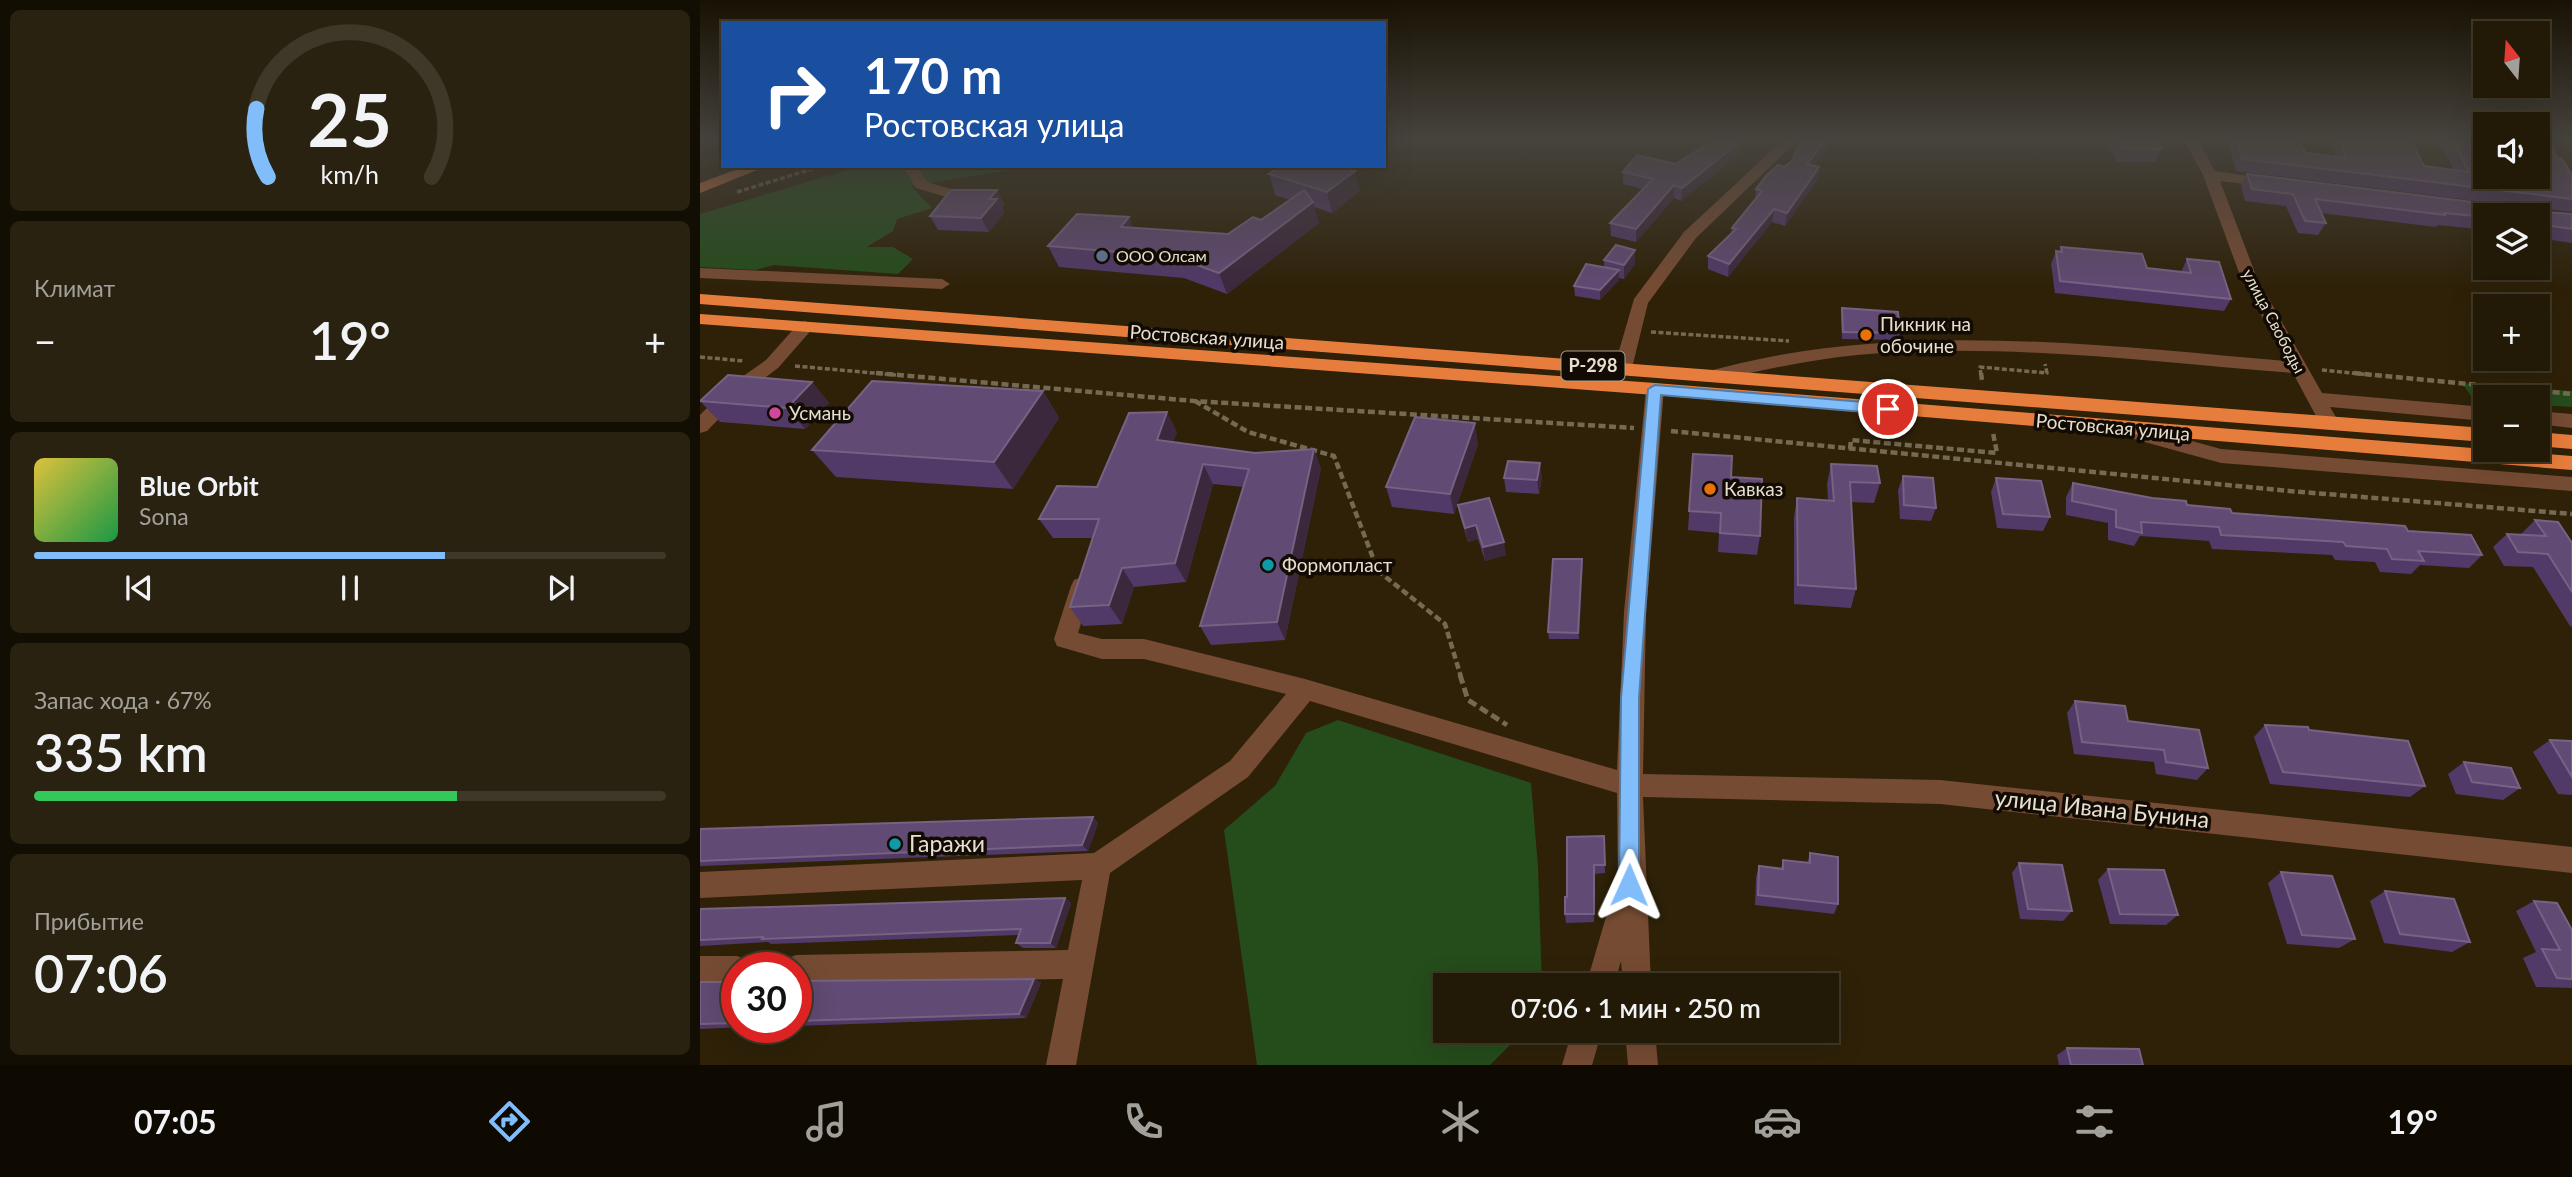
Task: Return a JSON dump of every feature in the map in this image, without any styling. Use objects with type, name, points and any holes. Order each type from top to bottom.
[{"type":"highway","name":"Ростовская улица","points":[[700,299],[2473,434]]},
{"type":"highway","name":"Ростовская улица","points":[[700,319],[1655,389],[2572,463]]},
{"type":"highway","points":[[2550,440],[2572,442]]},
{"type":"street","points":[[937,190],[963,197]]},
{"type":"street","points":[[1623,368],[1640,303],[1690,235],[1737,190]]},
{"type":"street","name":"улица Свободы","points":[[2216,190],[2249,278],[2330,424]]},
{"type":"street","points":[[700,272],[942,284]]},
{"type":"street","points":[[700,426],[736,390],[772,364],[805,327]]},
{"type":"street","name":"Ростовская улица","points":[[1715,375],[1747,366],[1821,354],[1983,345],[2299,368]]},
{"type":"street","points":[[1636,973],[1629,885],[1630,698],[1655,389]]},
{"type":"street","points":[[2316,399],[2473,413]]},
{"type":"street","points":[[2550,419],[2572,421]]},
{"type":"street","points":[[2117,427],[2221,456],[2572,484]]},
{"type":"street","name":"улица Ивана Бунина","points":[[1088,569],[1065,639],[1102,649],[1144,649],[1305,689],[1630,785],[1940,792],[2572,859]]},
{"type":"street","points":[[700,885],[1098,866],[1239,769],[1305,689]]},
{"type":"street","points":[[1061,1065],[1098,866]]},
{"type":"street","points":[[1603,973],[1629,885]]},
{"type":"street","points":[[812,969],[1079,964]]},
{"type":"street","points":[[700,970],[721,970]]},
{"type":"street","points":[[1577,1065],[1583,1043]]},
{"type":"street","points":[[1641,1043],[1643,1065]]},
{"type":"path","points":[[735,193],[746,190]]},
{"type":"path","points":[[700,357],[1194,401],[1650,429],[2289,491],[2572,514]]},
{"type":"path","points":[[1980,367],[2047,373]]},
{"type":"path","points":[[2299,368],[2572,394]]},
{"type":"path","points":[[1194,401],[1248,432],[1334,456],[1378,571],[1445,624],[1468,700],[1511,727]]},
{"type":"path","points":[[1850,449],[1851,440],[1997,453]]},
{"type":"green space","points":[[782,190],[915,190],[932,208],[897,219],[893,231],[867,247],[893,247],[913,259],[898,274],[774,265],[756,270],[700,267],[700,214]]},
{"type":"green space","points":[[2462,383],[2490,385],[2473,385],[2473,399]]},
{"type":"green space","points":[[2550,389],[2572,391],[2572,407],[2550,406]]},
{"type":"green space","points":[[1338,720],[1531,783],[1538,867],[1542,973],[1433,973],[1433,1043],[1512,1043],[1490,1065],[1257,1065],[1224,830],[1275,786],[1306,733]]},
{"type":"building","points":[[951,190],[997,190],[989,199],[997,199],[981,218],[930,216]]},
{"type":"building","points":[[1304,190],[1313,202],[1219,273],[1175,257],[1048,246],[1077,214],[1129,217],[1121,227],[1228,234],[1253,217],[1261,220]]},
{"type":"building","points":[[1643,190],[1670,190],[1636,229],[1610,223]]},
{"type":"building","points":[[1758,190],[1803,190],[1787,213],[1774,209],[1729,264],[1708,256],[1736,229],[1732,228],[1762,191]]},
{"type":"building","points":[[2258,190],[2374,190],[2481,203],[2473,203],[2473,216],[2444,213],[2445,215],[2315,199],[2326,223],[2305,221],[2293,194]]},
{"type":"building","points":[[2495,190],[2572,190],[2572,199]]},
{"type":"building","points":[[2550,212],[2572,214],[2572,229],[2550,226]]},
{"type":"building","points":[[1616,245],[1635,250],[1624,265],[1604,260]]},
{"type":"building","points":[[2061,247],[2142,254],[2147,268],[2191,273],[2187,259],[2219,262],[2231,299],[2060,281],[2056,251],[2062,252]]},
{"type":"building","points":[[1586,264],[1619,270],[1600,290],[1574,286]]},
{"type":"building","points":[[1842,308],[1898,312],[1900,333],[1843,332]]},
{"type":"building","points":[[728,375],[812,382],[787,408],[700,401]]},
{"type":"building","points":[[872,381],[1043,391],[994,462],[812,450]]},
{"type":"building","points":[[1167,412],[1157,440],[1255,453],[1314,449],[1277,622],[1200,626],[1249,469],[1203,464],[1175,563],[1122,568],[1109,605],[1070,607],[1099,519],[1039,519],[1057,486],[1097,487],[1129,413]]},
{"type":"building","points":[[1415,417],[1475,423],[1450,494],[1386,487]]},
{"type":"building","points":[[1693,454],[1732,456],[1731,477],[1762,479],[1760,536],[1720,533],[1721,513],[1689,511]]},
{"type":"building","points":[[1508,461],[1540,463],[1537,480],[1504,478]]},
{"type":"building","points":[[1831,464],[1877,466],[1880,483],[1850,482],[1856,589],[1798,585],[1797,498],[1834,501]]},
{"type":"building","points":[[1903,476],[1933,478],[1936,508],[1904,505]]},
{"type":"building","points":[[1996,478],[2041,481],[2050,517],[2003,514]]},
{"type":"building","points":[[2073,483],[2152,498],[2186,501],[2187,505],[2230,509],[2232,513],[2405,526],[2408,531],[2471,535],[2482,555],[2418,551],[2424,561],[2392,559],[2387,549],[2346,546],[2343,542],[2221,535],[2219,527],[2141,522],[2142,533],[2116,527],[2116,510],[2072,501]]},
{"type":"building","points":[[1489,498],[1504,542],[1483,547],[1476,525],[1465,528],[1458,505]]},
{"type":"building","points":[[2535,520],[2558,522],[2572,543],[2572,592],[2548,554],[2518,552],[2507,534],[2546,536]]},
{"type":"building","points":[[1553,559],[1582,559],[1578,633],[1548,632]]},
{"type":"building","points":[[2075,701],[2125,706],[2128,721],[2199,730],[2208,768],[2166,762],[2164,750],[2082,742]]},
{"type":"building","points":[[2265,725],[2308,727],[2309,730],[2408,741],[2425,786],[2283,772]]},
{"type":"building","points":[[2550,740],[2572,741],[2572,777]]},
{"type":"building","points":[[2464,762],[2511,768],[2520,788],[2472,782]]},
{"type":"building","name":"Гаражи","points":[[1093,817],[1082,845],[700,861],[700,829]]},
{"type":"building","points":[[1604,836],[1605,865],[1594,865],[1594,914],[1565,914],[1567,837]]},
{"type":"building","points":[[1810,853],[1838,857],[1838,904],[1758,895],[1759,866],[1783,869],[1783,860],[1810,863]]},
{"type":"building","points":[[2019,863],[2062,865],[2072,911],[2028,909]]},
{"type":"building","points":[[2108,869],[2164,870],[2178,915],[2120,914]]},
{"type":"building","points":[[2281,872],[2332,876],[2355,939],[2302,935]]},
{"type":"building","points":[[2385,891],[2454,899],[2470,942],[2400,934]]},
{"type":"building","points":[[1065,898],[1050,943],[1016,943],[1021,929],[700,940],[700,909]]},
{"type":"building","points":[[2534,901],[2557,903],[2572,930],[2572,979],[2557,978],[2542,949],[2560,950]]},
{"type":"building","points":[[1034,979],[1019,1014],[812,1020],[812,981]]},
{"type":"building","points":[[700,982],[721,982],[721,1023],[700,1024]]},
{"type":"building","points":[[2067,1048],[2139,1049],[2143,1065],[2071,1065]]},
{"type":"place","name":"ООО Олсам","points":[[1102,256]]},
{"type":"place","name":"Пикник на обочине","points":[[1866,335]]},
{"type":"place","name":"Усмань","points":[[775,413]]},
{"type":"place","name":"Кавказ","points":[[1710,489]]},
{"type":"place","name":"Формопласт","points":[[1268,565]]},
{"type":"place","name":"Гаражи","points":[[895,844]]},
{"type":"route","points":[[1629,885],[1630,698],[1655,389],[1888,409]]}]
